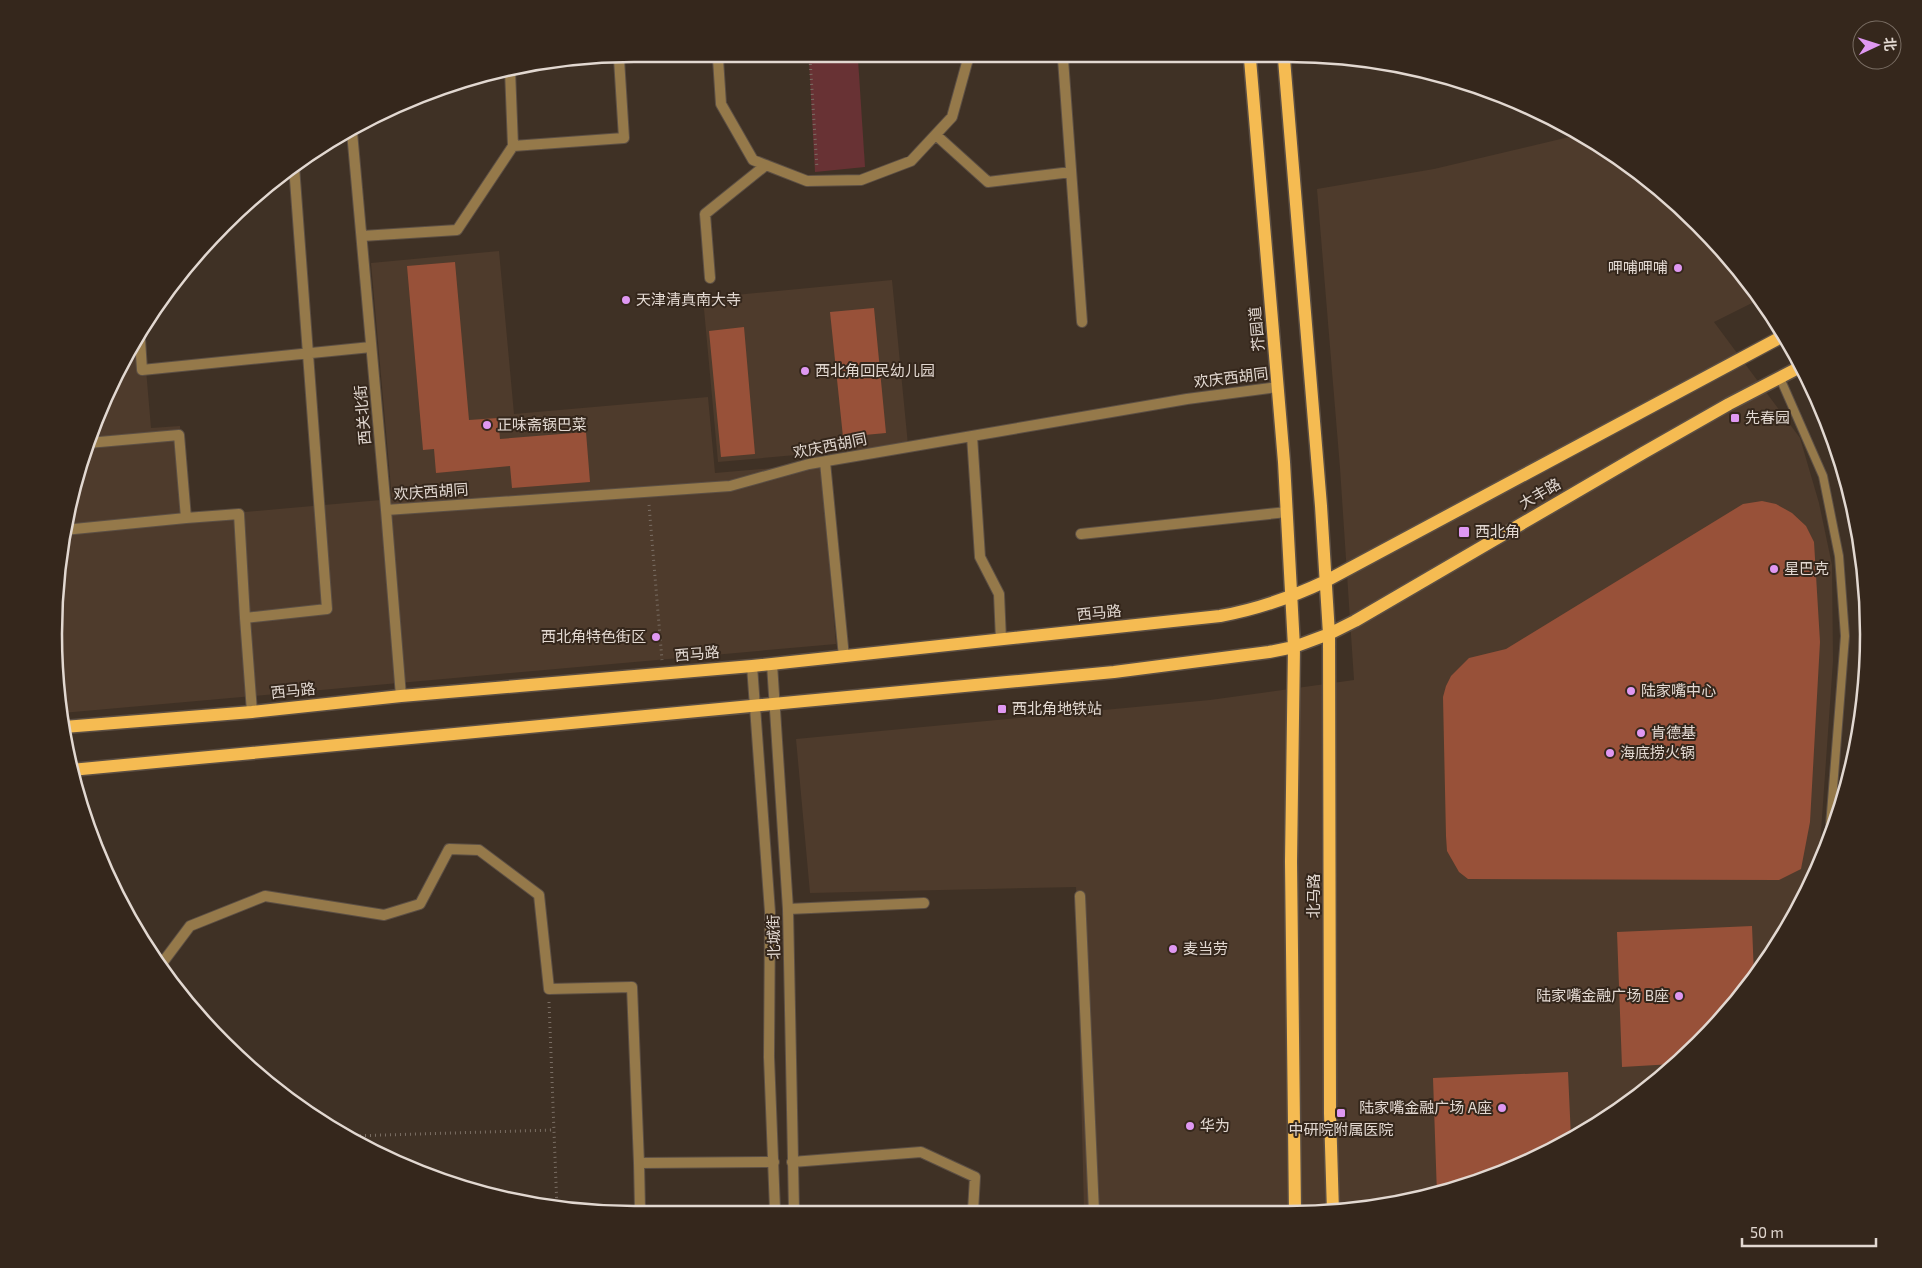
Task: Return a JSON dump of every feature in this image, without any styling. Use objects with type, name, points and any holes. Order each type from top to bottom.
[{"type":"main road","name":"芥园道","points":[[1250,62],[1278,387],[1292,597]]},
{"type":"main road","points":[[1284,62],[1326,581]]},
{"type":"main road","name":"大丰路","points":[[1326,581],[1777,339]]},
{"type":"main road","name":"大丰路","points":[[1294,647],[1329,634],[1355,621],[1643,453],[1795,370]]},
{"type":"main road","name":"西马路","points":[[70,727],[252,712],[401,696],[752,666],[1220,616],[1266,606],[1292,597],[1326,581]]},
{"type":"main road","name":"北马路","points":[[1326,581],[1329,634],[1330,1113],[1333,1203]]},
{"type":"main road","name":"北马路","points":[[1292,597],[1294,647],[1291,872],[1295,1206]]},
{"type":"main road","points":[[79,769],[1114,672],[1294,647]]},
{"type":"street","points":[[718,62],[721,104],[753,160],[806,181],[861,180],[911,161],[952,118],[967,62]]},
{"type":"street","points":[[1062,62],[1082,322]]},
{"type":"street","points":[[513,146],[624,138],[619,63]]},
{"type":"street","points":[[362,236],[457,230],[513,146],[510,76]]},
{"type":"street","points":[[936,135],[988,182],[1071,172]]},
{"type":"street","name":"西关北街","points":[[352,137],[401,696]]},
{"type":"street","points":[[710,278],[705,214],[766,165]]},
{"type":"street","points":[[245,618],[327,608],[295,175]]},
{"type":"street","points":[[140,346],[142,370],[371,347]]},
{"type":"street","name":"欢庆西胡同","points":[[386,510],[730,486],[809,464],[1187,399],[1278,387]]},
{"type":"street","points":[[96,442],[179,434],[186,518]]},
{"type":"street","points":[[972,436],[980,557],[999,594],[1002,640]]},
{"type":"street","points":[[825,462],[844,657]]},
{"type":"street","points":[[1081,534],[1287,512]]},
{"type":"street","points":[[72,529],[239,514],[252,712]]},
{"type":"street","name":"北城街","points":[[772,664],[788,908],[794,1206]]},
{"type":"street","name":"北城街","points":[[752,666],[770,912],[769,1057],[776,1206]]},
{"type":"street","points":[[165,960],[190,926],[265,896],[384,915],[420,904],[448,849],[479,850],[539,895],[548,989],[632,987],[640,1206]]},
{"type":"street","points":[[1080,896],[1094,1206]]},
{"type":"street","points":[[788,908],[924,903]]},
{"type":"street","points":[[792,1162],[921,1152],[975,1177],[973,1206]]},
{"type":"street","points":[[639,1163],[774,1162]]},
{"type":"lane","points":[[1780,378],[1823,476],[1839,556],[1845,636],[1831,811]]},
{"type":"path","points":[[810,62],[818,181]]},
{"type":"path","points":[[648,492],[663,673]]},
{"type":"path","points":[[548,989],[558,1201]]},
{"type":"path","points":[[360,1136],[554,1130]]},
{"type":"shaded area","points":[[809,62],[858,62],[865,167],[815,172]]},
{"type":"shaded area","name":"西北角","points":[[1569,137],[1606,159],[1665,204],[1718,257],[1741,286],[1753,302],[1714,322],[1800,438],[1819,503],[1832,565],[1833,661],[1820,841],[1801,887],[1763,952],[1718,1011],[1692,1038],[1665,1064],[1606,1109],[1541,1147],[1472,1175],[1436,1186],[1363,1201],[1288,1206],[1084,1206],[1076,887],[810,893],[796,739],[1210,700],[1354,680],[1340,468],[1317,189],[1434,169]]},
{"type":"shaded area","points":[[499,251],[514,414],[708,397],[715,473],[821,464],[836,644],[68,713],[62,634],[67,559],[73,523],[93,450],[106,415],[121,381],[144,341],[151,428],[180,426],[188,517],[392,499],[371,263]]},
{"type":"shaded area","name":"西北角回民幼儿园","points":[[892,280],[908,445],[718,462],[703,298]]},
{"type":"building","points":[[455,262],[469,420],[498,418],[500,439],[586,432],[590,482],[512,488],[510,466],[436,473],[434,449],[423,450],[407,266]]},
{"type":"building","points":[[874,308],[886,433],[843,437],[830,312]]},
{"type":"building","points":[[744,327],[755,454],[721,457],[709,331]]},
{"type":"building","name":"陆家嘴中心","points":[[1762,501],[1776,504],[1792,513],[1806,526],[1814,542],[1820,642],[1810,822],[1801,869],[1779,880],[1468,879],[1459,872],[1447,851],[1446,836],[1443,697],[1451,676],[1469,658],[1506,649],[1743,504]]},
{"type":"building","name":"陆家嘴金融广场 B座","points":[[1752,926],[1754,965],[1718,1011],[1664,1065],[1622,1067],[1617,932]]},
{"type":"building","name":"陆家嘴金融广场 A座","points":[[1568,1072],[1571,1131],[1507,1162],[1437,1186],[1433,1078]]},
{"type":"place","name":"呷哺呷哺","points":[[1678,268]]},
{"type":"place","name":"天津清真南大寺","points":[[626,300]]},
{"type":"place","name":"西北角回民幼儿园","points":[[805,371]]},
{"type":"place","name":"先春园","points":[[1735,418]]},
{"type":"place","name":"正味斋锅巴菜","points":[[487,425]]},
{"type":"place","name":"西北角","points":[[1464,532]]},
{"type":"place","name":"星巴克","points":[[1774,569]]},
{"type":"place","name":"西北角特色街区","points":[[656,637]]},
{"type":"place","name":"陆家嘴中心","points":[[1631,691]]},
{"type":"place","name":"西北角地铁站","points":[[1002,709]]},
{"type":"place","name":"肯德基","points":[[1641,733]]},
{"type":"place","name":"海底捞火锅","points":[[1610,753]]},
{"type":"place","name":"麦当劳","points":[[1173,949]]},
{"type":"place","name":"陆家嘴金融广场 B座","points":[[1679,996]]},
{"type":"place","name":"陆家嘴金融广场 A座","points":[[1502,1108]]},
{"type":"place","name":"中研院附属医院","points":[[1341,1113]]},
{"type":"place","name":"华为","points":[[1190,1126]]}]
